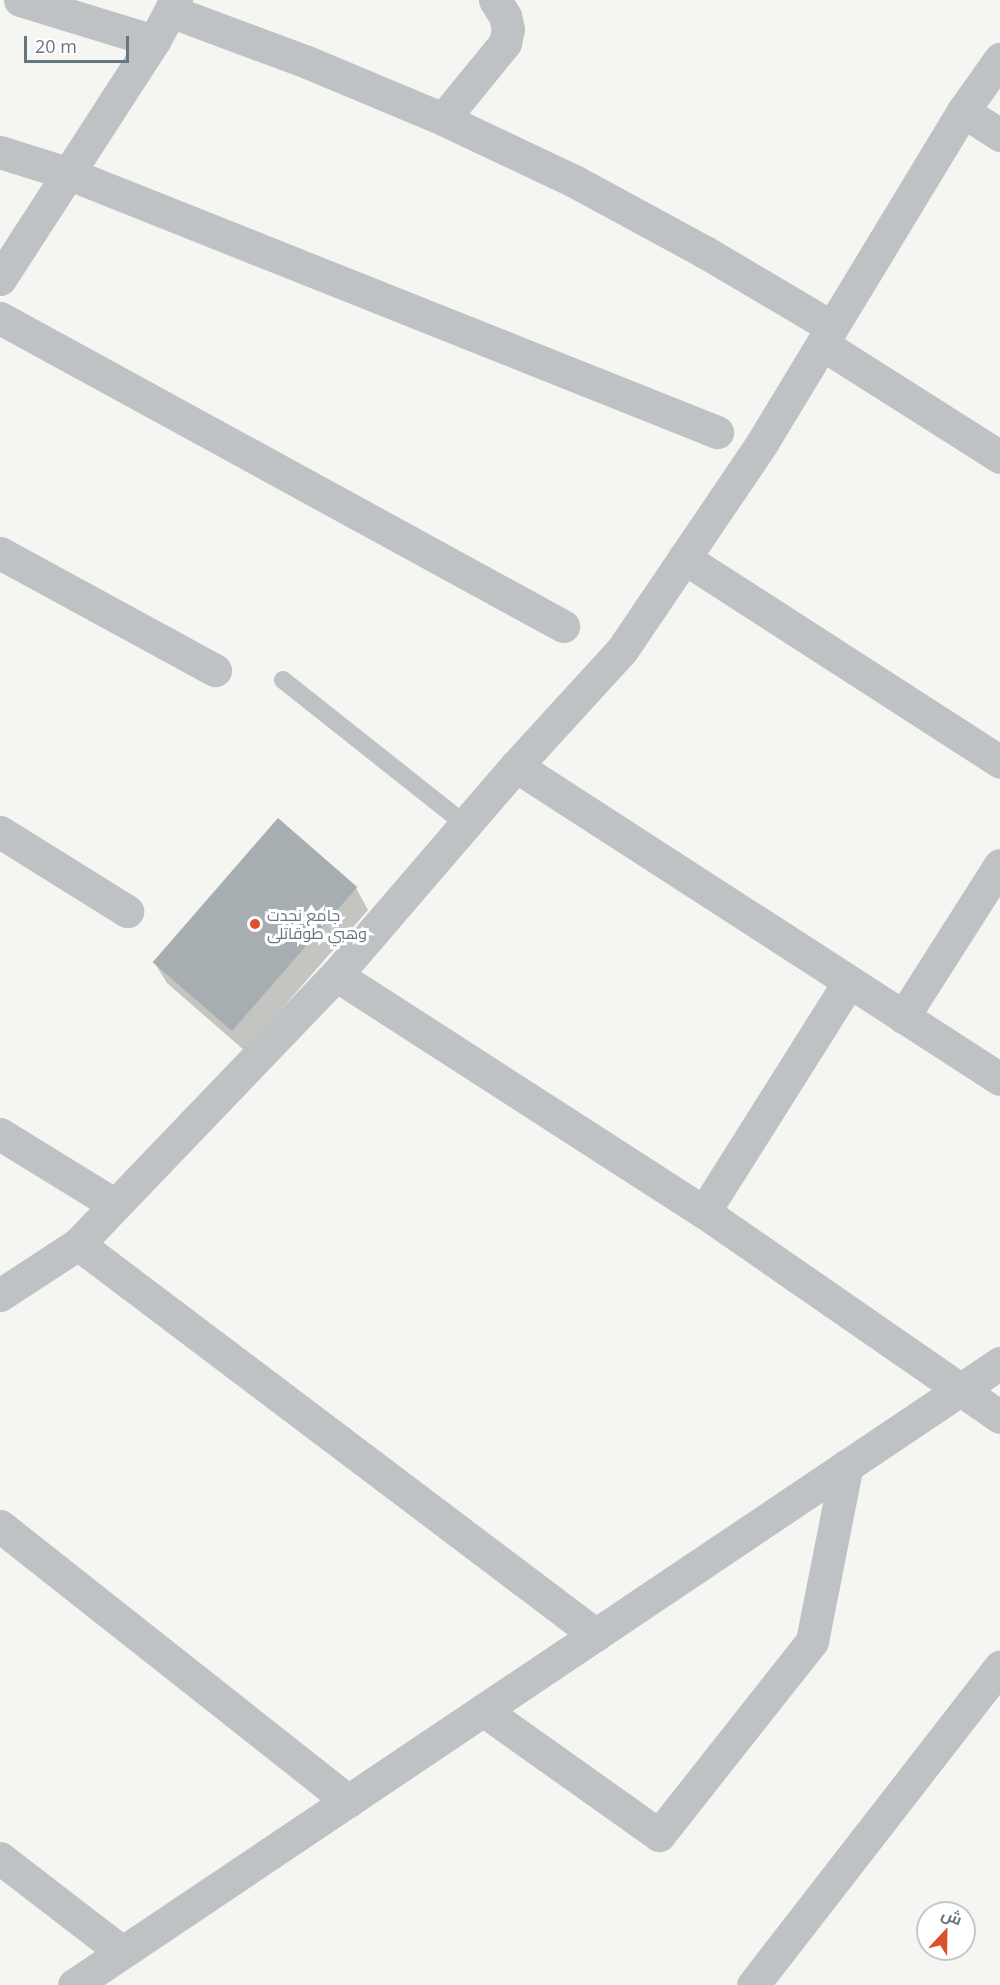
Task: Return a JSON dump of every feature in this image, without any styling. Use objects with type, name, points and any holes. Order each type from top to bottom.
[{"type":"street","points":[[20,0],[154,41]]},
{"type":"street","points":[[442,119],[505,43],[508,29],[505,16],[495,0]]},
{"type":"street","points":[[0,279],[154,41],[173,6],[442,119],[586,188],[705,252],[1000,457]]},
{"type":"street","points":[[0,1295],[78,1244],[336,975],[516,766],[622,650],[762,443],[963,111],[1000,59]]},
{"type":"street","points":[[963,111],[1000,135]]},
{"type":"street","points":[[0,152],[67,173],[717,432]]},
{"type":"street","points":[[0,318],[563,626]]},
{"type":"street","points":[[0,554],[215,670]]},
{"type":"street","points":[[684,558],[1000,762]]},
{"type":"street","points":[[516,766],[1000,1079]]},
{"type":"street","points":[[0,832],[127,911]]},
{"type":"street","points":[[903,1017],[1000,865]]},
{"type":"street","points":[[336,975],[704,1212],[1000,1417]]},
{"type":"street","points":[[704,1212],[849,982]]},
{"type":"street","points":[[0,1134],[114,1204]]},
{"type":"street","points":[[78,1244],[596,1635]]},
{"type":"street","points":[[74,1985],[1000,1363]]},
{"type":"street","points":[[483,1710],[659,1835],[812,1641],[847,1466]]},
{"type":"street","points":[[0,1526],[348,1801]]},
{"type":"street","points":[[753,1985],[1000,1667]]},
{"type":"street","points":[[0,1857],[122,1952]]},
{"type":"lane","points":[[283,680],[466,825]]},
{"type":"building","name":"جامع نجدت وهبي طوقاتلى","points":[[278,818],[357,887],[232,1031],[153,962]]},
{"type":"place","name":"جامع نجدت وهبي طوقاتلى","points":[[255,924]]}]
